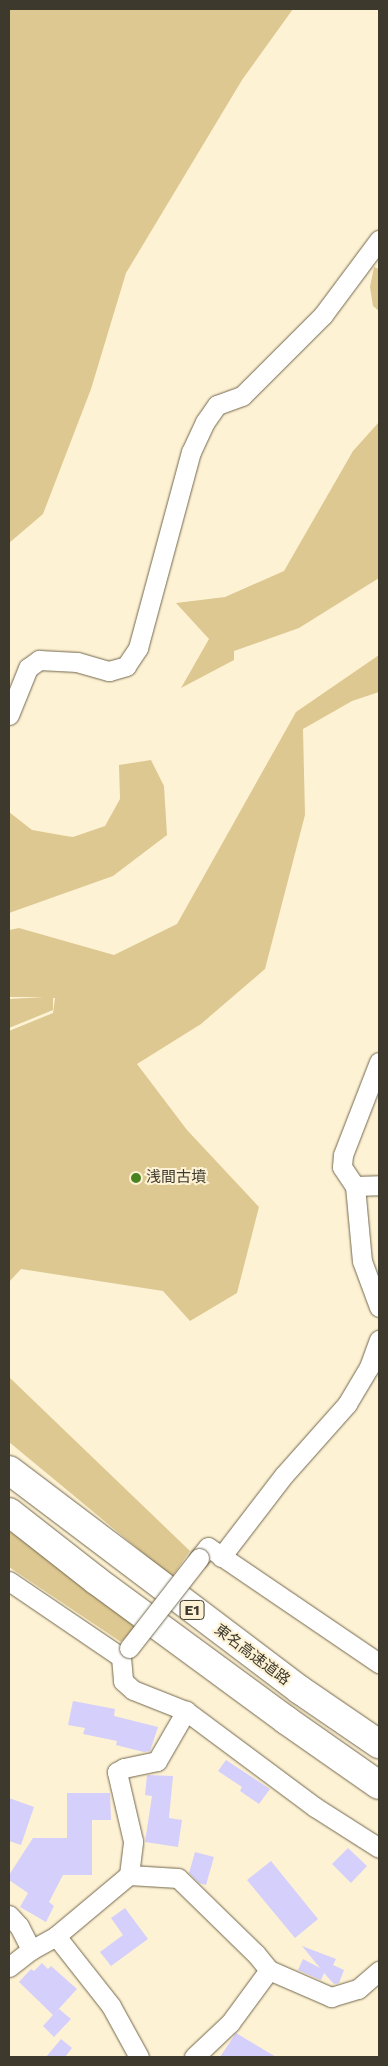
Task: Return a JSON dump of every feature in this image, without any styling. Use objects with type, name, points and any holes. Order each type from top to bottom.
[{"type":"highway","name":"東名高速道路","points":[[9,1470],[292,1684],[379,1744]]},
{"type":"highway","name":"E1","points":[[9,1512],[97,1581],[286,1720],[379,1785]]},
{"type":"street","points":[[9,716],[28,668],[39,660],[77,662],[109,671],[126,666],[138,648],[190,452],[205,422],[217,405],[242,396],[323,315],[379,240]]},
{"type":"street","points":[[379,1062],[343,1156],[342,1166],[355,1186],[362,1260],[379,1307]]},
{"type":"street","points":[[355,1186],[379,1185]]},
{"type":"street","points":[[221,1557],[284,1475],[347,1404],[369,1367],[379,1340]]},
{"type":"street","points":[[379,1663],[208,1547],[125,1653],[123,1681],[133,1690],[186,1711],[315,1807],[379,1848]]},
{"type":"street","points":[[9,1581],[125,1653]]},
{"type":"street","points":[[129,1875],[133,1841],[117,1772],[124,1768],[157,1762],[186,1711]]},
{"type":"street","points":[[9,1967],[31,1950],[56,1936],[129,1875],[178,1878],[256,1954],[269,1970],[331,1997],[358,1989],[379,1971]]},
{"type":"street","points":[[9,1915],[20,1926],[31,1950]]},
{"type":"street","points":[[56,1936],[111,2006],[138,2057]]},
{"type":"street","points":[[194,2057],[230,2023],[269,1970]]},
{"type":"shaded area","points":[[9,9],[293,9],[242,80],[126,273],[91,389],[43,514],[9,543]]},
{"type":"shaded area","points":[[374,267],[379,269],[379,311],[373,306],[370,287]]},
{"type":"shaded area","points":[[379,422],[379,578],[299,628],[234,651],[234,660],[181,688],[209,639],[176,603],[225,597],[284,571],[353,451]]},
{"type":"shaded area","points":[[379,655],[379,692],[352,701],[303,729],[305,815],[265,969],[201,1024],[137,1064],[187,1130],[259,1207],[237,1293],[190,1321],[163,1291],[21,1269],[9,1282],[9,1031],[53,1013],[55,998],[53,998],[53,1010],[9,1028],[9,999],[44,997],[9,997],[9,930],[19,928],[114,955],[177,924],[296,712]]},
{"type":"shaded area","points":[[151,760],[164,786],[167,835],[113,876],[9,913],[9,812],[32,830],[66,836],[73,837],[105,826],[120,799],[119,765]]},
{"type":"shaded area","points":[[9,1377],[190,1551],[172,1577],[9,1442]]},
{"type":"shaded area","points":[[9,1531],[139,1624],[121,1642],[9,1567]]},
{"type":"building","points":[[73,1701],[115,1709],[114,1716],[158,1727],[150,1751],[144,1752],[116,1745],[117,1741],[83,1734],[85,1728],[68,1725]]},
{"type":"building","points":[[226,1760],[270,1789],[259,1804],[240,1791],[242,1787],[218,1771]]},
{"type":"building","points":[[147,1775],[173,1776],[169,1818],[182,1820],[178,1847],[145,1842],[152,1796],[145,1795]]},
{"type":"building","points":[[67,1793],[110,1793],[111,1820],[92,1820],[92,1875],[63,1875],[49,1902],[54,1906],[46,1922],[20,1907],[28,1893],[9,1880],[9,1875],[33,1838],[67,1838]]},
{"type":"building","points":[[9,1798],[34,1807],[21,1845],[9,1841]]},
{"type":"building","points":[[348,1848],[367,1866],[351,1883],[332,1864]]},
{"type":"building","points":[[195,1852],[214,1857],[206,1885],[199,1883],[189,1873]]},
{"type":"building","points":[[271,1861],[318,1919],[295,1938],[247,1880]]},
{"type":"building","points":[[125,1908],[148,1939],[111,1966],[100,1952],[123,1935],[111,1918]]},
{"type":"building","points":[[302,1946],[336,1959],[333,1965],[344,1970],[339,1983],[334,1984],[324,1973],[321,1980],[298,1970],[303,1959],[320,1968]]},
{"type":"building","points":[[42,1963],[48,1969],[51,1966],[77,1989],[55,2013],[59,2009],[71,2019],[54,2037],[43,2026],[53,2015],[19,1982],[31,1969],[34,1971]]},
{"type":"building","points":[[236,2033],[276,2057],[220,2057]]},
{"type":"building","points":[[61,2039],[72,2048],[65,2057],[46,2057]]},
{"type":"place","name":"浅間古墳","points":[[136,1178]]}]
